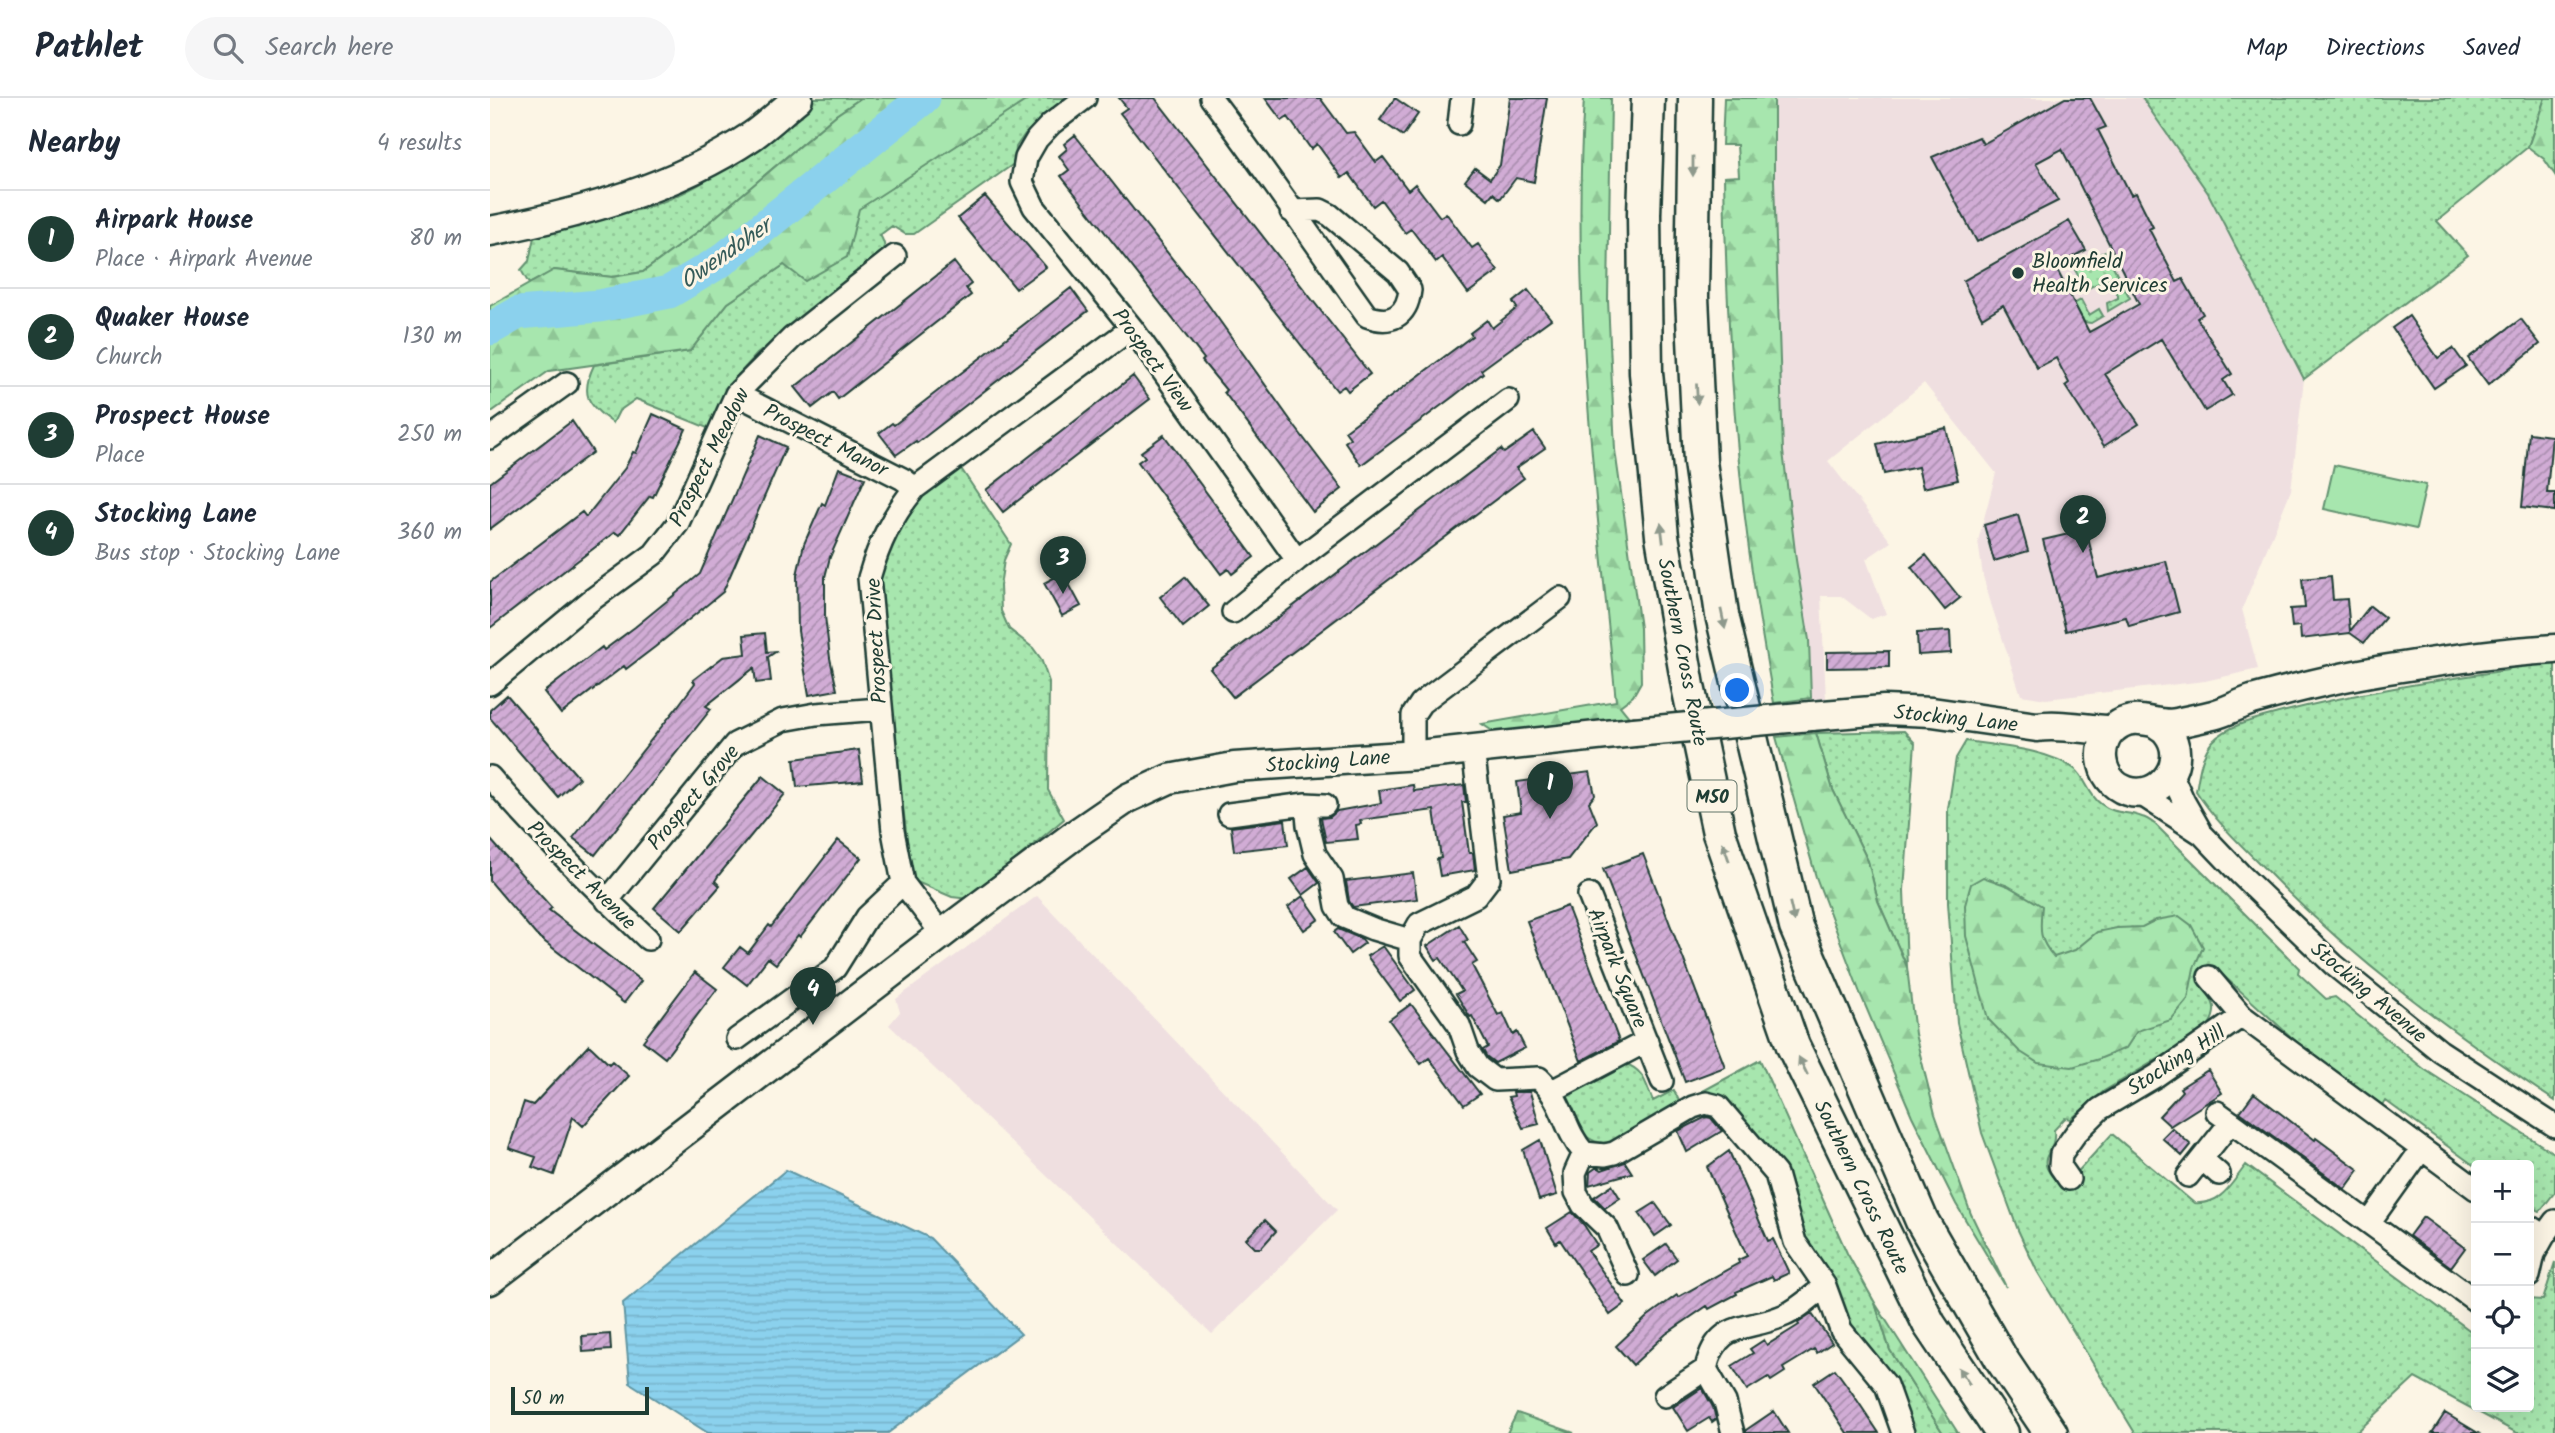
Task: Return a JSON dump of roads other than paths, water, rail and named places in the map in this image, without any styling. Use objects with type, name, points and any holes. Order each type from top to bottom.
[{"type":"highway","name":"Southern Cross Route","points":[[1648,98],[1644,214],[1646,373],[1660,523],[1688,686],[1719,832],[1793,1046],[1929,1324],[2002,1433]]},
{"type":"highway","name":"Southern Cross Route","points":[[1695,98],[1692,297],[1700,462],[1721,615],[1796,927],[1922,1221],[2002,1360],[2051,1433]]},
{"type":"main road","points":[[490,231],[624,199],[674,180],[752,135],[798,98]]},
{"type":"main road","name":"Stocking Lane","points":[[490,1280],[1084,827],[1128,798],[1169,779],[1234,767],[1413,756],[1634,732],[1884,710],[1932,712],[2036,727],[2050,725],[2112,730],[2132,719],[2166,725],[2213,715],[2249,701],[2364,672],[2499,653],[2555,649]]},
{"type":"main road","name":"Stocking Lane","points":[[2036,727],[2046,735],[2081,750],[2102,765],[2107,776],[2116,785],[2139,793],[2152,790],[2163,783],[2192,737],[2213,715]]},
{"type":"main road","points":[[2154,722],[2166,732],[2174,745],[2173,766]]},
{"type":"main road","points":[[2102,765],[2101,752],[2112,730]]},
{"type":"street","name":"Prospect View","points":[[1085,98],[1051,124],[1026,158],[1022,182],[1034,207],[1132,328],[1297,560]]},
{"type":"street","points":[[1211,98],[1291,211],[1367,316],[1380,321],[1403,312],[1409,302],[1410,290],[1398,272],[1330,215],[1320,210],[1291,211]]},
{"type":"street","points":[[1459,124],[1461,98]]},
{"type":"street","name":"Prospect Meadow","points":[[490,684],[590,601],[654,554],[678,523],[736,394],[792,338],[895,256]]},
{"type":"street","name":"Prospect Drive","points":[[942,934],[903,883],[893,831],[869,578],[878,547],[896,511],[915,488],[1132,328]]},
{"type":"street","points":[[490,438],[567,383]]},
{"type":"street","name":"Prospect Manor","points":[[736,394],[903,479],[915,488]]},
{"type":"street","points":[[1233,612],[1297,560],[1508,400]]},
{"type":"street","points":[[1413,756],[1413,715],[1421,703],[1560,598]]},
{"type":"street","name":"Prospect Grove","points":[[607,901],[735,744],[783,720],[816,714],[880,709]]},
{"type":"street","points":[[1474,749],[1489,878],[1476,896],[1419,924],[1410,940],[1410,956],[1459,1025],[1468,1051],[1478,1067],[1495,1080],[1539,1078],[1552,1091],[1563,1111],[1569,1133],[1584,1153],[1614,1153],[1693,1107],[1706,1103],[1718,1106],[1776,1174],[1795,1242],[1825,1286],[1841,1330],[1886,1385],[1903,1433]]},
{"type":"street","name":"Stocking Avenue","points":[[2173,766],[2184,802],[2202,834]]},
{"type":"street","name":"Prospect Avenue","points":[[490,777],[532,826],[649,939]]},
{"type":"street","name":"Stocking Avenue","points":[[2139,793],[2202,834],[2334,965],[2440,1051],[2555,1126]]},
{"type":"street","points":[[1228,814],[1316,805],[1311,842],[1332,879],[1337,906],[1344,917],[1410,940]]},
{"type":"street","points":[[737,1039],[835,968],[867,917],[903,883]]},
{"type":"street","name":"Airpark Square","points":[[1588,895],[1662,1082]]},
{"type":"street","points":[[2209,976],[2242,1016]]},
{"type":"street","name":"Stocking Hill","points":[[2069,1178],[2060,1166],[2067,1132],[2242,1016],[2471,1185]]},
{"type":"street","name":"Airpark Square","points":[[1552,1091],[1647,1041]]},
{"type":"street","points":[[2219,1174],[2195,1168],[2224,1117],[2471,1297]]},
{"type":"street","points":[[2369,1223],[2421,1150]]},
{"type":"street","points":[[1584,1153],[1575,1173],[1576,1192],[1583,1205],[1607,1228],[1628,1275]]},
{"type":"street","points":[[2534,1254],[2543,1227]]},
{"type":"street","points":[[1733,1433],[1725,1402],[1706,1369],[1708,1357],[1717,1340],[1736,1328],[1761,1325],[1788,1314],[1825,1286]]},
{"type":"street","points":[[1665,1396],[1706,1369]]},
{"type":"water","points":[[786,1170],[930,1238],[1021,1334],[888,1433],[708,1433],[630,1383],[623,1303]]},
{"type":"waterway","name":"Owendoher","points":[[490,329],[518,313],[599,306],[669,292],[721,261],[924,98]]},
{"type":"place","name":"Bloomfield Health Services","points":[[2018,273]]},
{"type":"place","name":"Quaker House","points":[[2083,553]]},
{"type":"place","name":"Prospect House","points":[[1063,594]]},
{"type":"place","name":"Airpark House","points":[[1550,819]]},
{"type":"place","name":"Stocking Lane","points":[[813,1025]]}]
